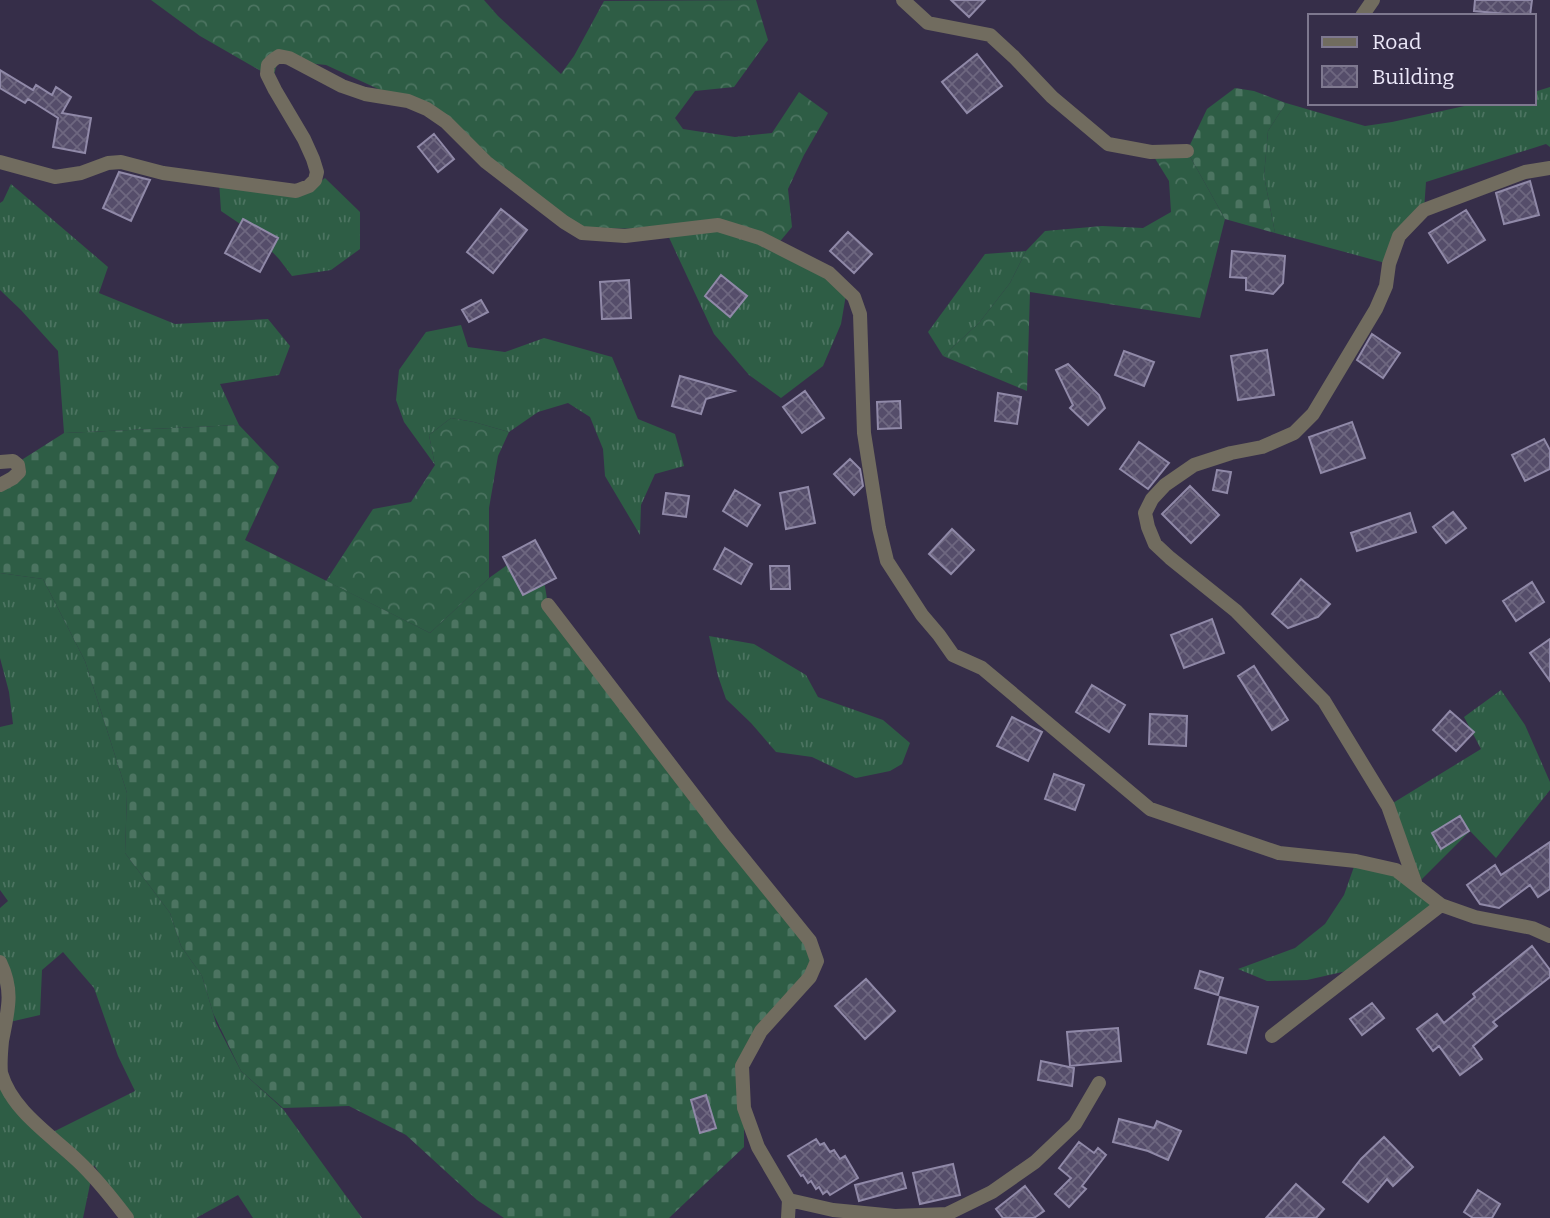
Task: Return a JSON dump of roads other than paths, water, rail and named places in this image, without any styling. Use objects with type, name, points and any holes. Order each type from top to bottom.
[{"type":"street","points":[[903,0],[928,23],[990,35],[1052,97],[1108,144],[1151,152],[1187,150]]},
{"type":"street","points":[[0,162],[55,177],[121,162],[163,173],[296,191],[309,186],[315,180],[317,172],[304,139],[267,74],[268,65],[279,57],[289,58],[342,86],[365,94],[408,101],[427,109],[446,121],[486,162],[582,233],[625,236],[719,225],[760,238],[829,273],[854,297],[860,314],[862,339],[863,433],[887,561],[922,615],[953,655],[982,668],[1150,809],[1279,853],[1356,861],[1396,870],[1441,905],[1475,917],[1532,928],[1550,936]]},
{"type":"street","points":[[1416,885],[1388,806],[1324,701],[1236,611],[1155,544],[1145,513],[1152,499],[1165,485],[1194,465],[1231,453],[1262,447],[1294,433],[1312,414],[1376,309],[1386,286],[1399,236],[1424,210],[1525,172],[1550,168]]},
{"type":"street","points":[[0,462],[13,461],[19,472],[0,485]]},
{"type":"street","points":[[548,605],[724,836],[810,941],[817,961],[810,977],[761,1031],[742,1066],[744,1108],[758,1147],[789,1200],[788,1218]]},
{"type":"street","points":[[1272,1037],[1441,905]]},
{"type":"street","points":[[0,962],[9,988],[0,1069],[5,1085],[47,1135],[94,1176],[127,1218]]},
{"type":"street","points":[[789,1200],[834,1210],[895,1216],[947,1214],[992,1192],[1035,1162],[1075,1124],[1099,1083]]}]
